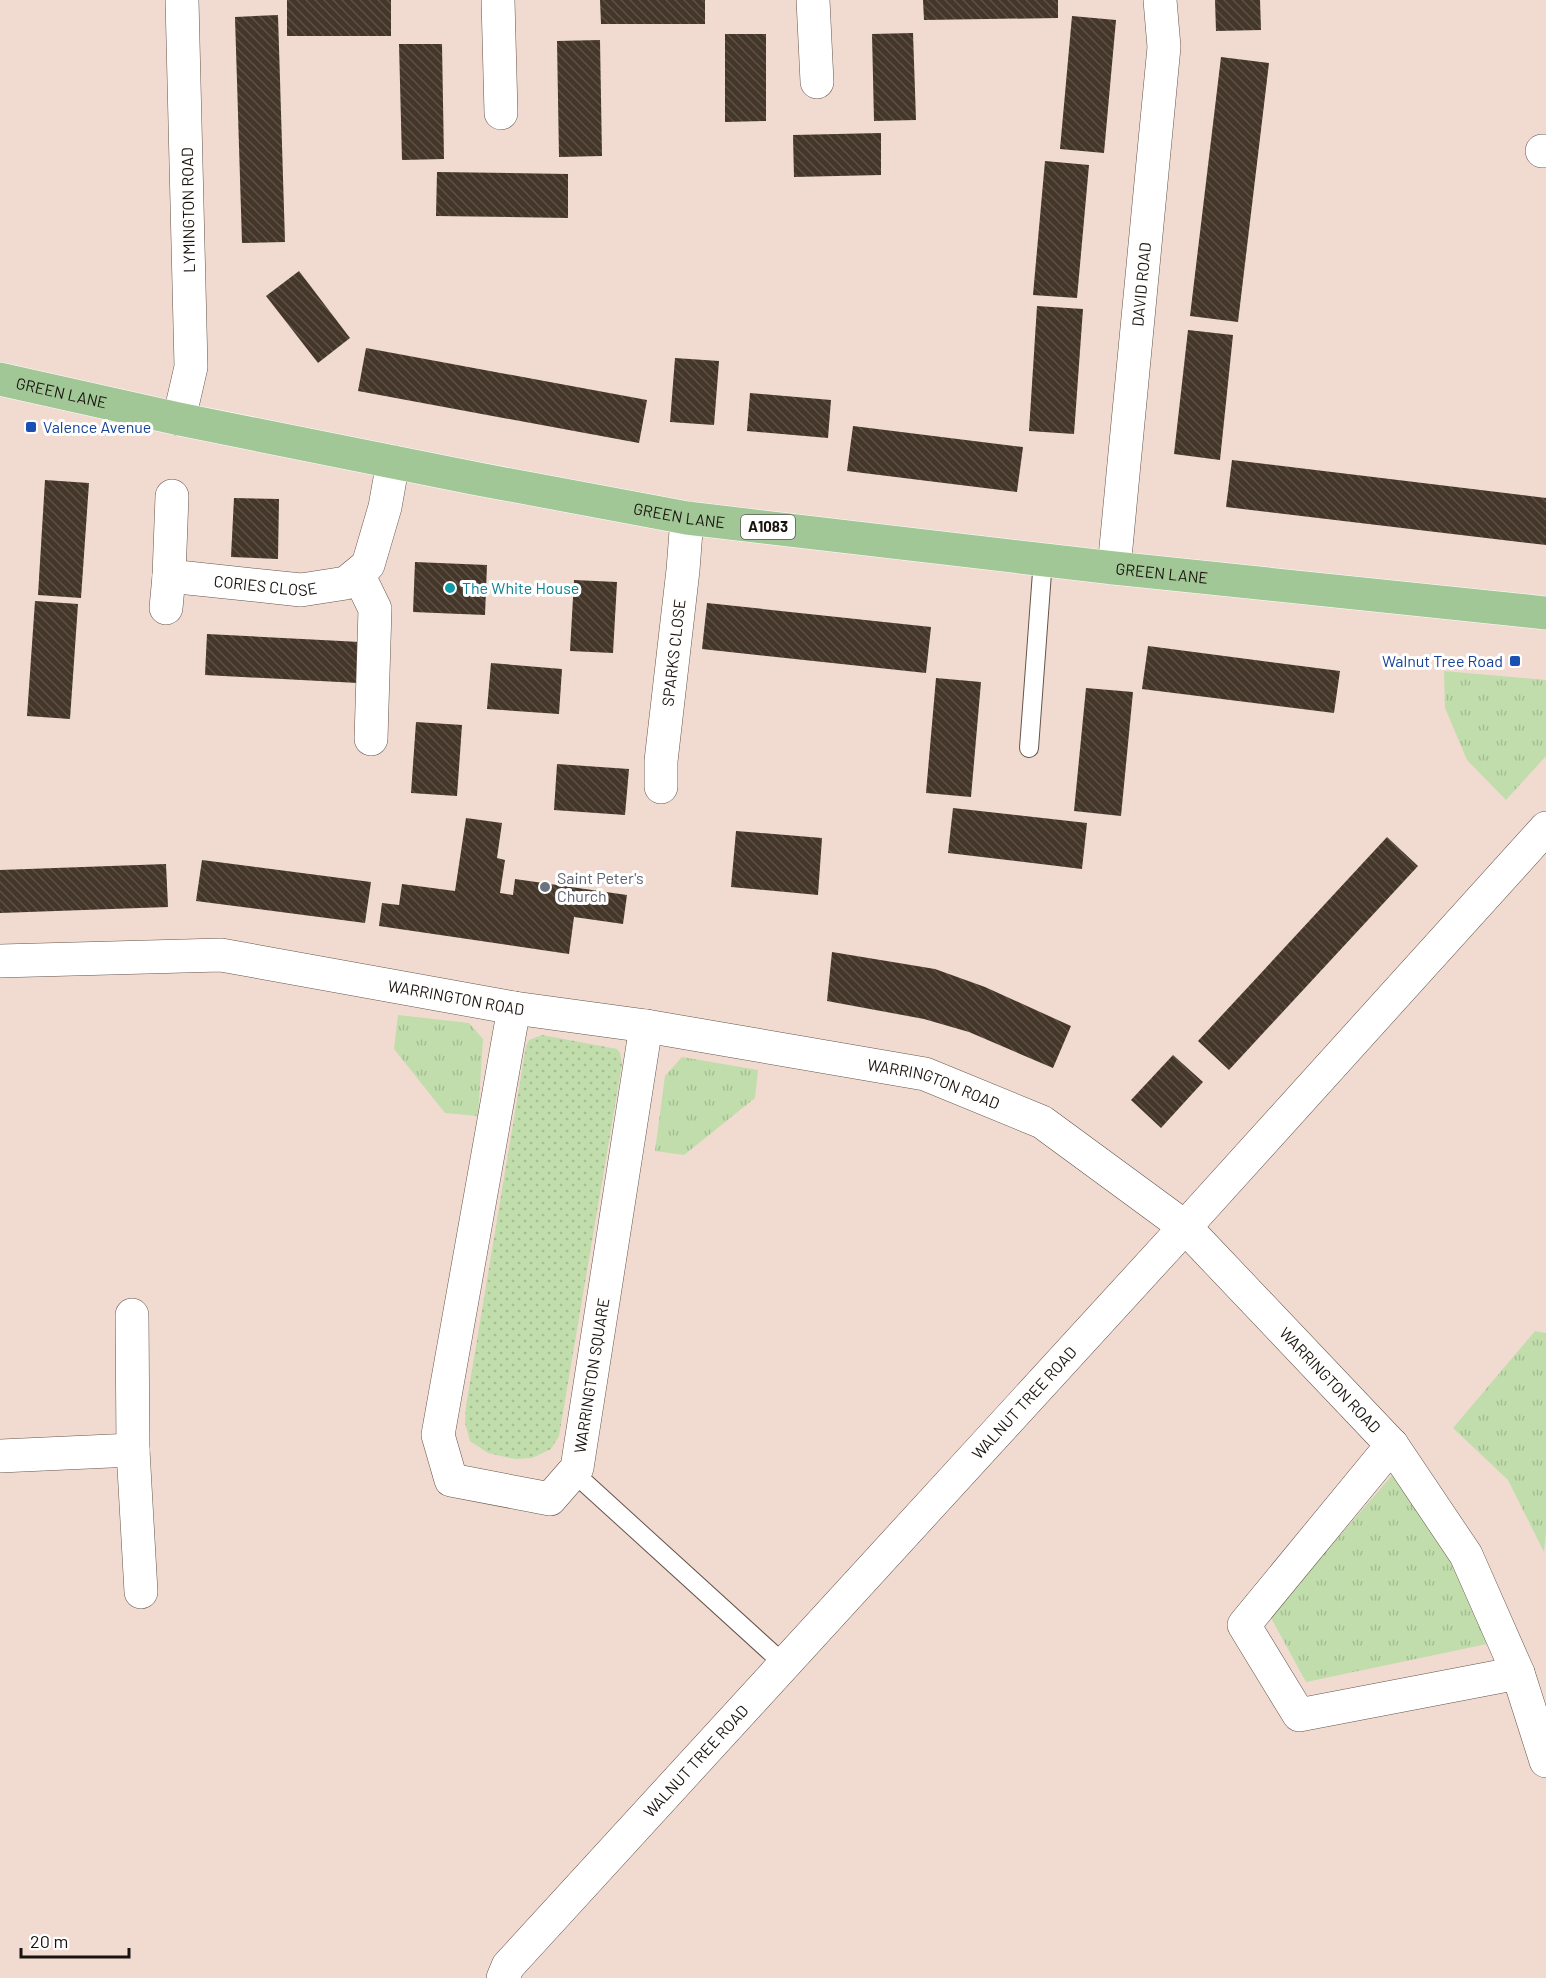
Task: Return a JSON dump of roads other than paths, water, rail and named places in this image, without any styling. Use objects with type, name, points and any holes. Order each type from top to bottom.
[{"type":"main road","name":"GREEN LANE","points":[[0,379],[180,419],[687,518],[1114,568],[1546,613]]},
{"type":"street","name":"LYMINGTON ROAD","points":[[180,419],[191,367],[182,0]]},
{"type":"street","points":[[498,0],[501,113]]},
{"type":"street","points":[[813,0],[817,82]]},
{"type":"street","name":"DAVID ROAD","points":[[1114,568],[1164,47],[1160,0]]},
{"type":"street","points":[[371,739],[375,609],[358,574],[368,565],[385,507],[393,462]]},
{"type":"street","points":[[166,608],[172,496]]},
{"type":"street","name":"SPARKS CLOSE","points":[[661,787],[661,761],[687,518]]},
{"type":"street","name":"CORIES CLOSE","points":[[169,576],[301,590],[346,583],[358,574]]},
{"type":"street","name":"WALNUT TREE ROAD","points":[[503,1978],[508,1966],[515,1958],[1185,1227],[1546,828]]},
{"type":"street","name":"WARRINGTON ROAD","points":[[0,961],[221,955],[514,1008],[646,1026],[925,1074],[1042,1122],[1185,1227],[1392,1445],[1466,1555],[1518,1673],[1546,1761]]},
{"type":"street","name":"WARRINGTON SQUARE","points":[[514,1008],[438,1435],[451,1480],[550,1499],[577,1468],[646,1026]]},
{"type":"street","points":[[132,1315],[133,1450],[141,1593]]},
{"type":"street","points":[[1392,1445],[1244,1625],[1299,1715],[1518,1673]]},
{"type":"street","points":[[0,1456],[133,1450]]},
{"type":"lane","points":[[1029,748],[1043,559]]},
{"type":"lane","points":[[573,1472],[784,1665]]},
{"type":"place","name":"Valence Avenue","points":[[31,427]]},
{"type":"place","name":"The White House","points":[[450,588]]},
{"type":"place","name":"Walnut Tree Road","points":[[1515,661]]},
{"type":"place","name":"Saint Peter's Church","points":[[545,887]]}]
